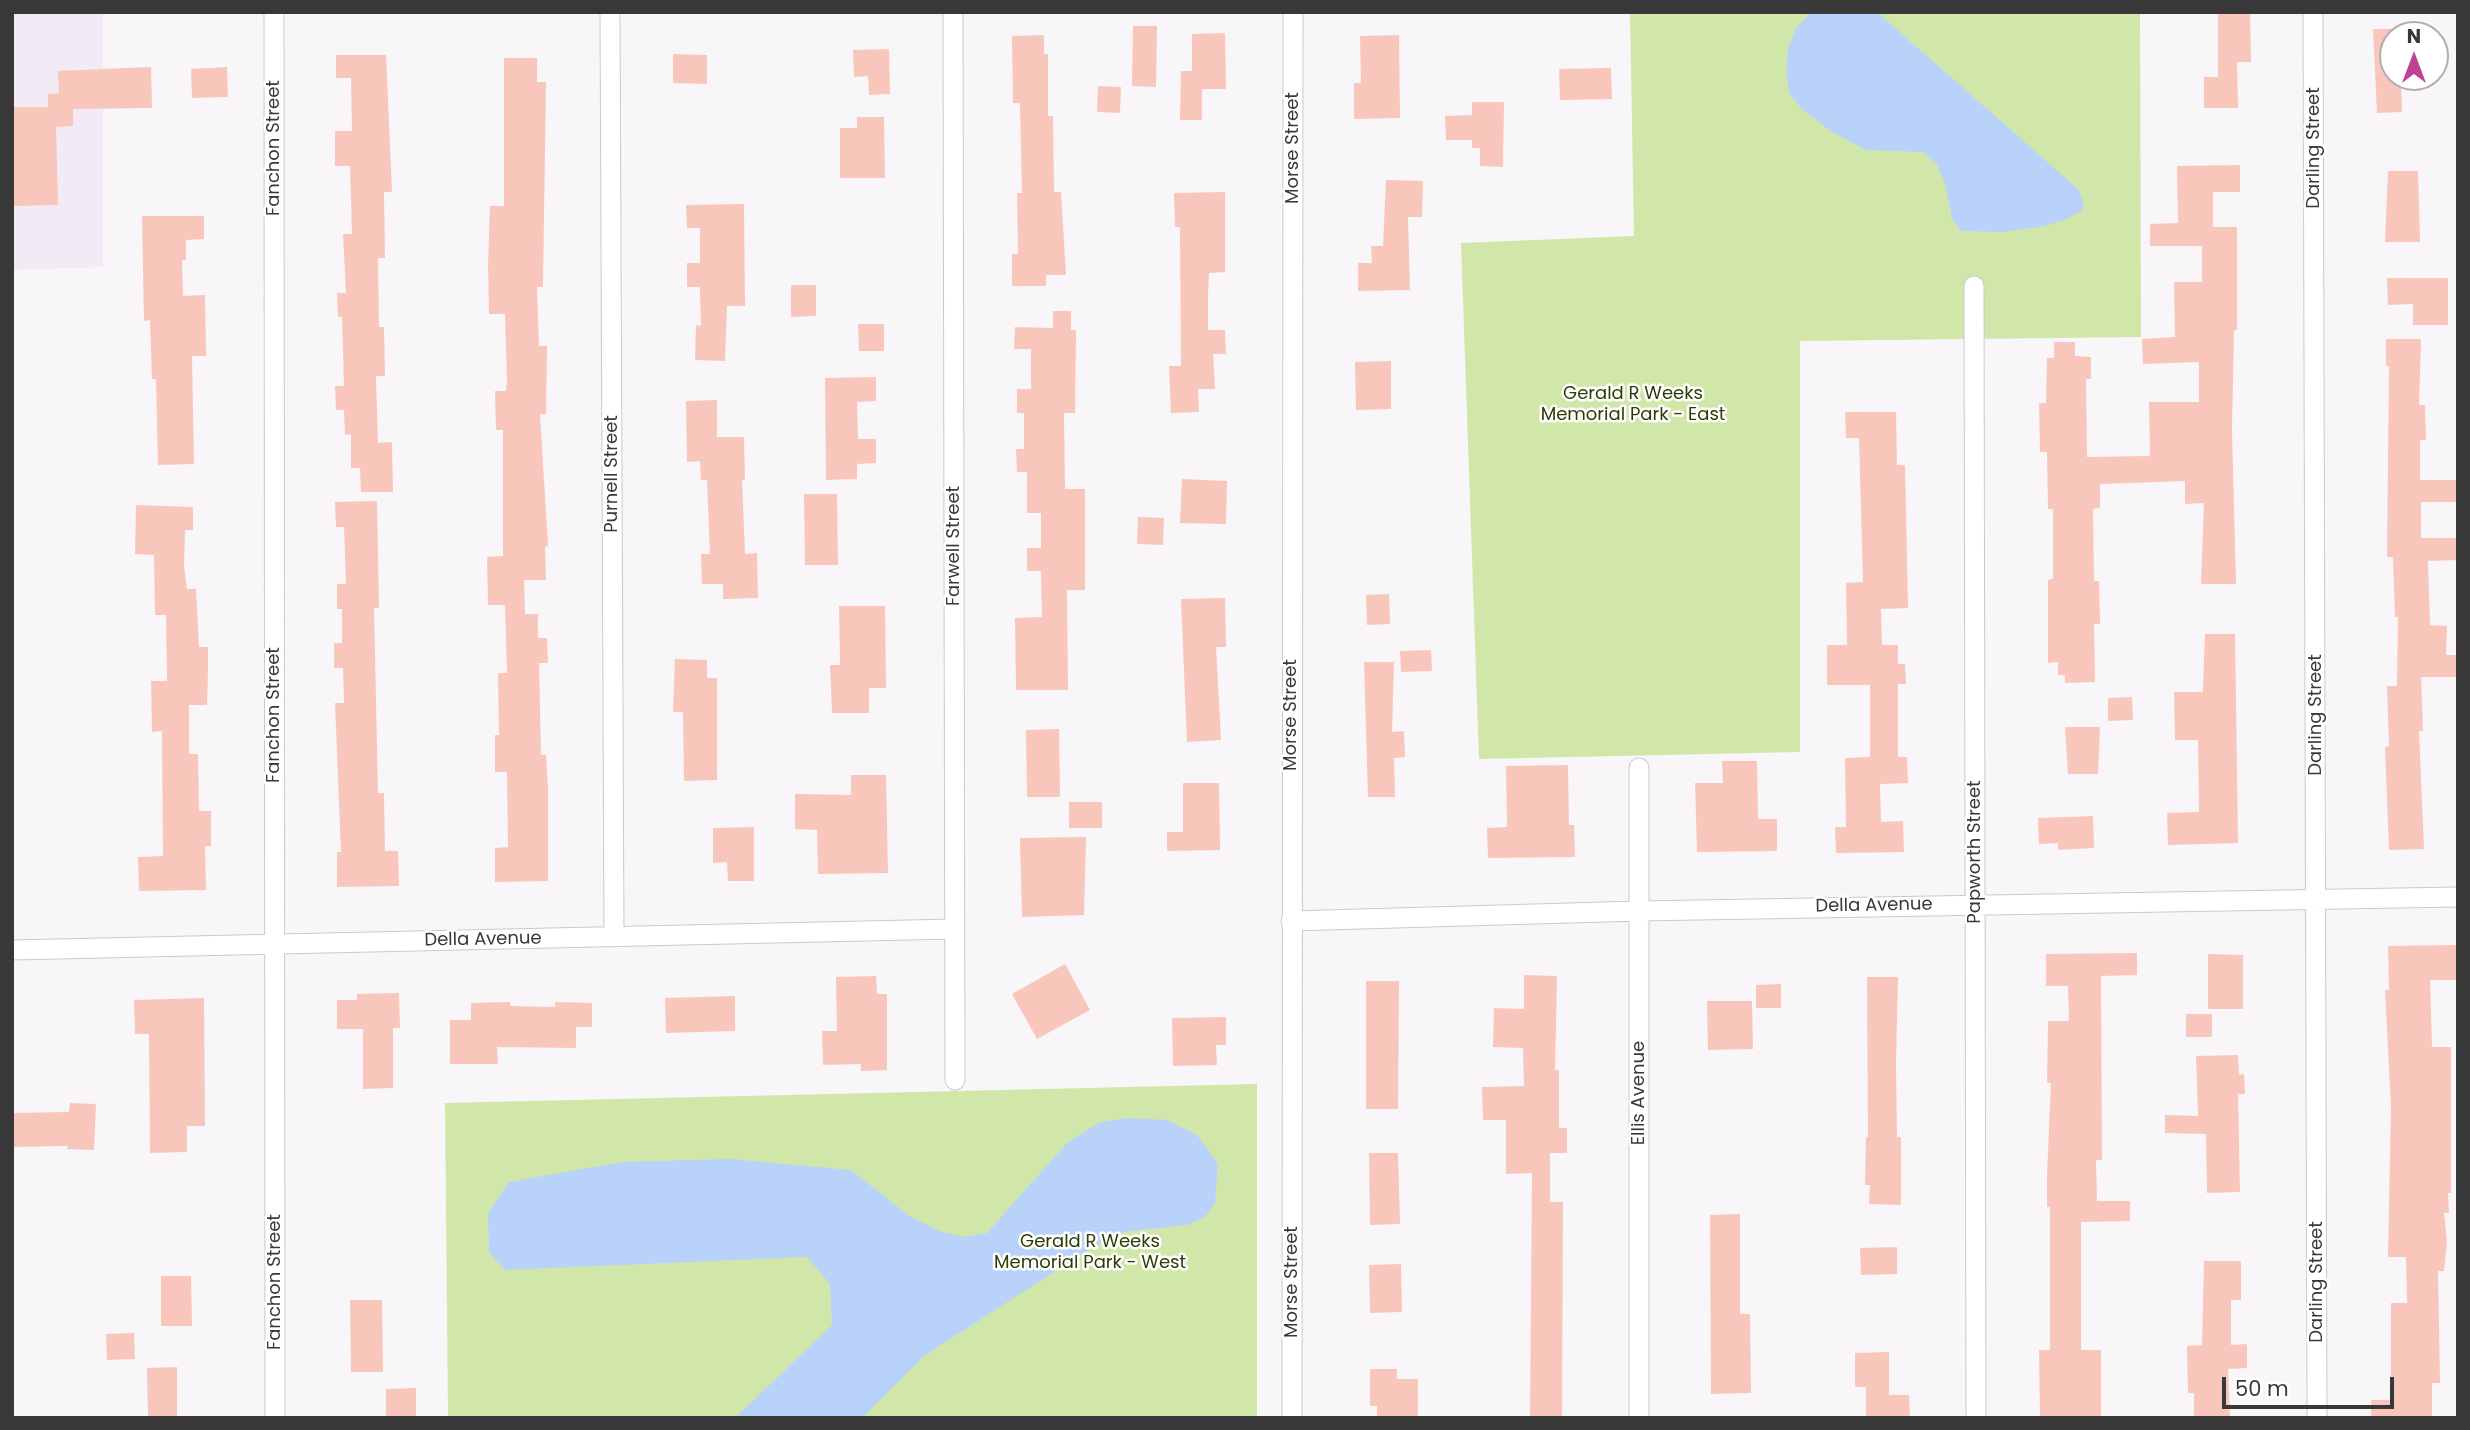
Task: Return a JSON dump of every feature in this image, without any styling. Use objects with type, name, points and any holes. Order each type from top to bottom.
[{"type":"street","name":"Fanchon Street","points":[[274,12],[275,1418]]},
{"type":"street","name":"Purnell Street","points":[[610,12],[614,937]]},
{"type":"street","name":"Farwell Street","points":[[953,12],[955,1080]]},
{"type":"street","name":"Morse Street","points":[[1292,1418],[1293,12]]},
{"type":"street","name":"Darling Street","points":[[2313,12],[2317,901],[2316,1418]]},
{"type":"street","name":"Papworth Street","points":[[1974,286],[1976,1418]]},
{"type":"street","name":"Ellis Avenue","points":[[1639,768],[1639,1418]]},
{"type":"street","name":"Della Avenue","points":[[1291,921],[1975,904],[2458,897]]},
{"type":"street","name":"Della Avenue","points":[[12,950],[954,929]]},
{"type":"shaded area","points":[[12,12],[103,12],[103,267],[12,270]]},
{"type":"green space","name":"Gerald R Weeks Memorial Park - East","points":[[1630,12],[2140,12],[2141,337],[1800,341],[1800,752],[1479,759],[1461,243],[1634,236]]},
{"type":"green space","name":"Gerald R Weeks Memorial Park - West","points":[[1257,1084],[1257,1418],[448,1418],[445,1103]]},
{"type":"water","points":[[1811,12],[1877,12],[2079,190],[2084,205],[2081,211],[2065,220],[2040,227],[2002,232],[1961,231],[1952,219],[1945,183],[1936,163],[1922,152],[1866,150],[1830,131],[1801,108],[1789,93],[1786,70],[1788,49],[1796,28]]},
{"type":"water","points":[[1127,1118],[1167,1120],[1197,1135],[1218,1164],[1215,1203],[1205,1217],[1187,1225],[1124,1232],[1091,1248],[924,1356],[862,1418],[735,1418],[832,1325],[830,1284],[807,1257],[504,1270],[489,1252],[488,1213],[509,1182],[622,1162],[730,1159],[851,1170],[908,1215],[939,1231],[963,1237],[987,1233],[1067,1143],[1100,1122]]},
{"type":"building","points":[[2250,13],[2251,62],[2237,62],[2238,108],[2204,108],[2204,77],[2218,77],[2218,14]]},
{"type":"building","points":[[1133,26],[1157,26],[1156,87],[1132,86]]},
{"type":"building","points":[[2373,29],[2379,29],[2379,91],[2401,91],[2402,112],[2377,113]]},
{"type":"building","points":[[1225,33],[1226,89],[1202,89],[1202,120],[1180,120],[1181,71],[1192,71],[1192,34]]},
{"type":"building","points":[[1044,35],[1044,54],[1048,54],[1048,116],[1053,116],[1054,192],[1061,192],[1066,275],[1046,275],[1046,286],[1012,286],[1012,254],[1018,254],[1017,193],[1022,193],[1020,103],[1013,103],[1012,36]]},
{"type":"building","points":[[1399,35],[1400,118],[1354,119],[1354,83],[1361,83],[1360,36]]},
{"type":"building","points":[[889,49],[890,94],[869,95],[868,76],[854,77],[853,50]]},
{"type":"building","points":[[673,54],[707,55],[707,84],[673,83]]},
{"type":"building","points":[[336,55],[386,55],[392,192],[384,192],[385,258],[378,258],[379,327],[384,327],[385,376],[376,376],[378,443],[392,442],[393,492],[361,492],[360,468],[351,468],[351,434],[345,435],[344,410],[336,410],[335,386],[344,386],[342,317],[338,317],[337,293],[346,293],[343,234],[352,234],[350,166],[335,166],[335,131],[352,131],[351,78],[336,78]]},
{"type":"building","points":[[504,58],[537,58],[537,82],[546,82],[543,287],[537,287],[539,346],[547,346],[546,414],[540,414],[548,546],[545,547],[546,580],[524,580],[525,614],[538,614],[538,638],[547,638],[548,663],[539,663],[541,755],[546,755],[548,790],[548,881],[495,882],[495,848],[508,847],[507,772],[495,772],[495,735],[499,735],[498,673],[507,673],[505,605],[488,605],[487,557],[503,556],[503,430],[496,430],[495,391],[506,391],[507,381],[505,314],[489,314],[488,264],[490,206],[504,206]]},
{"type":"building","points":[[151,67],[152,108],[73,109],[73,126],[56,127],[58,205],[12,206],[12,107],[48,107],[48,94],[59,93],[58,71]]},
{"type":"building","points":[[227,67],[228,97],[192,98],[191,69]]},
{"type":"building","points":[[1611,68],[1612,99],[1560,100],[1559,69]]},
{"type":"building","points":[[1098,86],[1121,87],[1120,113],[1097,112]]},
{"type":"building","points":[[1472,102],[1504,102],[1503,167],[1480,166],[1480,148],[1472,148],[1472,140],[1446,140],[1445,116],[1472,115]]},
{"type":"building","points":[[857,117],[884,117],[885,178],[840,178],[840,128],[857,128]]},
{"type":"building","points":[[2240,165],[2240,192],[2213,192],[2213,227],[2237,227],[2237,330],[2234,330],[2232,429],[2236,584],[2201,584],[2204,503],[2185,504],[2185,481],[2100,484],[2100,508],[2093,509],[2094,581],[2099,581],[2100,624],[2094,624],[2095,682],[2065,683],[2065,675],[2058,675],[2058,662],[2048,663],[2048,580],[2053,579],[2053,509],[2048,509],[2047,452],[2040,452],[2039,403],[2046,403],[2047,358],[2054,358],[2054,342],[2075,342],[2075,356],[2091,357],[2091,379],[2086,379],[2087,457],[2150,456],[2149,402],[2199,402],[2199,362],[2143,364],[2142,339],[2175,337],[2174,282],[2202,282],[2202,246],[2150,246],[2150,224],[2178,223],[2177,166]]},
{"type":"building","points":[[2388,171],[2418,171],[2420,242],[2385,242]]},
{"type":"building","points":[[1386,180],[1423,181],[1422,217],[1408,217],[1410,290],[1358,291],[1358,263],[1372,263],[1371,246],[1383,246]]},
{"type":"building","points":[[1225,192],[1225,272],[1209,273],[1208,330],[1225,330],[1226,354],[1213,354],[1215,389],[1198,389],[1199,412],[1171,413],[1169,366],[1181,366],[1180,227],[1175,227],[1174,193]]},
{"type":"building","points":[[744,204],[745,306],[727,306],[725,361],[695,360],[696,325],[701,326],[700,287],[687,287],[687,263],[700,263],[700,228],[687,228],[686,205]]},
{"type":"building","points":[[142,216],[204,216],[204,239],[186,240],[186,260],[182,260],[183,296],[205,295],[206,356],[192,356],[194,464],[158,465],[156,379],[152,379],[150,320],[144,321]]},
{"type":"building","points":[[2387,278],[2448,278],[2448,325],[2413,325],[2413,304],[2388,305]]},
{"type":"building","points":[[791,285],[816,285],[816,316],[791,317]]},
{"type":"building","points":[[1053,311],[1071,311],[1071,330],[1076,330],[1075,413],[1064,413],[1065,489],[1085,489],[1085,590],[1067,590],[1068,690],[1016,690],[1015,618],[1042,617],[1041,571],[1027,571],[1027,548],[1041,548],[1041,513],[1027,513],[1027,472],[1017,472],[1016,449],[1024,449],[1024,413],[1017,413],[1017,389],[1031,389],[1031,349],[1014,349],[1015,327],[1053,328]]},
{"type":"building","points":[[858,324],[884,324],[884,351],[859,351]]},
{"type":"building","points":[[2386,339],[2421,339],[2419,405],[2425,405],[2426,440],[2420,440],[2420,480],[2458,480],[2458,502],[2421,502],[2421,538],[2458,538],[2458,560],[2428,561],[2430,625],[2447,626],[2446,655],[2458,655],[2458,677],[2421,677],[2423,731],[2419,731],[2424,849],[2389,850],[2385,747],[2389,746],[2387,686],[2397,686],[2398,617],[2395,617],[2393,557],[2387,557],[2389,366],[2386,366]]},
{"type":"building","points":[[1391,361],[1391,409],[1356,410],[1355,362]]},
{"type":"building","points":[[876,377],[876,401],[857,402],[858,439],[876,439],[876,463],[857,464],[857,479],[826,480],[825,378]]},
{"type":"building","points":[[717,400],[717,437],[744,437],[745,480],[742,480],[745,554],[757,553],[758,598],[723,599],[723,584],[702,584],[701,554],[710,554],[707,480],[701,480],[700,461],[687,462],[686,401]]},
{"type":"building","points":[[1845,412],[1896,412],[1897,465],[1905,465],[1908,608],[1881,609],[1882,645],[1898,645],[1898,664],[1905,664],[1906,684],[1898,684],[1898,757],[1907,757],[1908,783],[1880,784],[1881,822],[1903,821],[1904,852],[1836,853],[1835,827],[1846,827],[1845,758],[1870,757],[1870,685],[1827,685],[1827,645],[1847,645],[1846,583],[1863,582],[1859,438],[1846,438]]},
{"type":"building","points":[[1182,479],[1227,481],[1226,524],[1180,523]]},
{"type":"building","points":[[804,494],[837,494],[838,565],[805,565]]},
{"type":"building","points":[[377,501],[379,608],[374,608],[378,793],[384,793],[385,851],[398,851],[399,886],[337,887],[337,852],[341,852],[335,703],[344,703],[343,668],[334,668],[334,643],[342,643],[342,609],[337,609],[337,584],[346,584],[344,527],[336,527],[335,502]]},
{"type":"building","points":[[136,505],[193,507],[193,530],[185,530],[184,565],[187,589],[196,589],[199,647],[208,647],[208,671],[207,705],[189,705],[189,754],[198,754],[199,811],[211,811],[211,846],[205,846],[206,890],[139,891],[138,857],[163,856],[162,731],[152,732],[151,681],[167,681],[166,615],[155,615],[154,555],[135,554]]},
{"type":"building","points":[[1138,517],[1164,518],[1163,545],[1137,544]]},
{"type":"building","points":[[1389,594],[1390,624],[1367,625],[1366,595]]},
{"type":"building","points":[[1225,598],[1226,647],[1216,647],[1221,740],[1187,742],[1181,599]]},
{"type":"building","points":[[839,606],[885,606],[886,688],[869,688],[869,713],[832,713],[830,665],[840,665]]},
{"type":"building","points":[[2205,634],[2235,634],[2238,843],[2168,845],[2167,813],[2199,812],[2198,740],[2175,740],[2174,692],[2203,692]]},
{"type":"building","points":[[1431,650],[1432,671],[1401,672],[1400,651]]},
{"type":"building","points":[[675,659],[707,660],[707,678],[717,678],[717,780],[684,781],[683,712],[673,712]]},
{"type":"building","points":[[1364,662],[1394,662],[1392,732],[1404,731],[1405,757],[1394,758],[1395,797],[1368,797]]},
{"type":"building","points":[[2132,697],[2133,720],[2108,721],[2108,698]]},
{"type":"building","points":[[2065,727],[2100,727],[2098,774],[2068,774]]},
{"type":"building","points":[[1059,729],[1060,797],[1027,797],[1026,730]]},
{"type":"building","points":[[1722,761],[1757,761],[1758,819],[1777,819],[1777,851],[1697,852],[1695,783],[1723,783]]},
{"type":"building","points":[[1568,765],[1569,825],[1574,825],[1575,857],[1488,858],[1487,828],[1507,827],[1506,766]]},
{"type":"building","points":[[851,775],[886,775],[888,873],[818,874],[817,830],[795,829],[795,794],[851,795]]},
{"type":"building","points":[[1183,783],[1219,783],[1220,850],[1167,851],[1167,832],[1183,832]]},
{"type":"building","points":[[1069,802],[1102,802],[1102,828],[1069,828]]},
{"type":"building","points":[[2093,816],[2094,848],[2058,850],[2058,843],[2039,844],[2038,818]]},
{"type":"building","points":[[754,827],[754,881],[728,881],[727,862],[713,863],[713,828]]},
{"type":"building","points":[[1086,837],[1084,915],[1022,917],[1020,838]]},
{"type":"building","points":[[2456,945],[2456,980],[2430,980],[2432,1047],[2451,1047],[2451,1193],[2448,1193],[2449,1213],[2444,1213],[2447,1242],[2444,1271],[2438,1271],[2440,1383],[2432,1383],[2432,1418],[2371,1418],[2371,1400],[2391,1400],[2391,1303],[2407,1303],[2406,1257],[2388,1257],[2391,1107],[2385,990],[2389,990],[2388,946]]},
{"type":"building","points":[[2137,953],[2137,975],[2101,976],[2102,1160],[2096,1160],[2097,1201],[2130,1201],[2130,1221],[2081,1222],[2081,1350],[2101,1350],[2101,1418],[2040,1418],[2039,1350],[2050,1350],[2050,1207],[2047,1207],[2047,1174],[2051,1083],[2047,1083],[2048,1021],[2069,1021],[2068,986],[2046,986],[2046,954]]},
{"type":"building","points":[[2208,954],[2243,955],[2243,1009],[2208,1009]]},
{"type":"building","points":[[1065,964],[1090,1010],[1037,1039],[1012,994]]},
{"type":"building","points":[[1524,975],[1557,976],[1555,1070],[1559,1070],[1559,1128],[1567,1128],[1567,1153],[1550,1153],[1550,1202],[1563,1202],[1562,1418],[1530,1418],[1532,1173],[1506,1174],[1506,1120],[1483,1120],[1482,1087],[1524,1086],[1523,1048],[1493,1047],[1494,1008],[1524,1009]]},
{"type":"building","points":[[876,976],[877,994],[887,994],[887,1070],[861,1071],[861,1064],[823,1065],[822,1031],[837,1031],[836,977]]},
{"type":"building","points":[[1867,977],[1898,977],[1896,1064],[1897,1137],[1901,1137],[1901,1205],[1869,1204],[1870,1185],[1865,1185],[1868,1137]]},
{"type":"building","points":[[1366,981],[1399,981],[1398,1109],[1366,1109]]},
{"type":"building","points":[[1781,984],[1781,1008],[1756,1008],[1756,985]]},
{"type":"building","points":[[399,993],[400,1028],[393,1028],[393,1088],[363,1089],[363,1029],[337,1029],[337,1000],[357,1000],[357,994]]},
{"type":"building","points":[[735,996],[735,1031],[666,1033],[665,998]]},
{"type":"building","points":[[204,998],[205,1126],[187,1126],[187,1152],[150,1153],[149,1034],[135,1034],[134,1000]]},
{"type":"building","points":[[1707,1001],[1752,1001],[1753,1049],[1708,1050]]},
{"type":"building","points":[[510,1002],[510,1006],[555,1007],[555,1002],[592,1003],[592,1027],[576,1027],[576,1048],[497,1047],[498,1064],[450,1064],[450,1020],[471,1020],[471,1003]]},
{"type":"building","points":[[2186,1014],[2212,1014],[2212,1037],[2186,1037]]},
{"type":"building","points":[[1226,1017],[1226,1045],[1216,1045],[1217,1065],[1173,1066],[1172,1018]]},
{"type":"building","points":[[2238,1055],[2239,1075],[2244,1074],[2245,1094],[2238,1094],[2240,1192],[2207,1193],[2206,1134],[2165,1133],[2165,1115],[2198,1116],[2196,1056]]},
{"type":"building","points":[[70,1103],[96,1104],[94,1150],[67,1149],[68,1146],[12,1147],[12,1113],[69,1112]]},
{"type":"building","points":[[1369,1153],[1398,1153],[1400,1224],[1370,1225]]},
{"type":"building","points":[[1740,1214],[1740,1314],[1750,1314],[1751,1393],[1711,1394],[1710,1215]]},
{"type":"building","points":[[1897,1247],[1897,1274],[1861,1275],[1860,1248]]},
{"type":"building","points":[[2204,1261],[2241,1261],[2241,1300],[2231,1300],[2231,1345],[2247,1344],[2247,1368],[2228,1369],[2230,1418],[2194,1418],[2194,1393],[2188,1393],[2187,1346],[2202,1345]]},
{"type":"building","points":[[1401,1264],[1402,1312],[1370,1313],[1369,1265]]},
{"type":"building","points":[[161,1276],[191,1276],[192,1326],[161,1326]]},
{"type":"building","points":[[350,1300],[382,1300],[383,1372],[351,1372]]},
{"type":"building","points":[[134,1333],[135,1359],[107,1360],[106,1334]]},
{"type":"building","points":[[1889,1352],[1889,1395],[1909,1395],[1910,1418],[1866,1418],[1866,1387],[1855,1387],[1855,1353]]},
{"type":"building","points":[[177,1367],[177,1417],[148,1417],[147,1368]]},
{"type":"building","points":[[1370,1369],[1397,1369],[1397,1379],[1418,1379],[1418,1418],[1377,1418],[1377,1406],[1370,1406]]},
{"type":"building","points":[[416,1388],[416,1418],[386,1418],[386,1389]]}]
